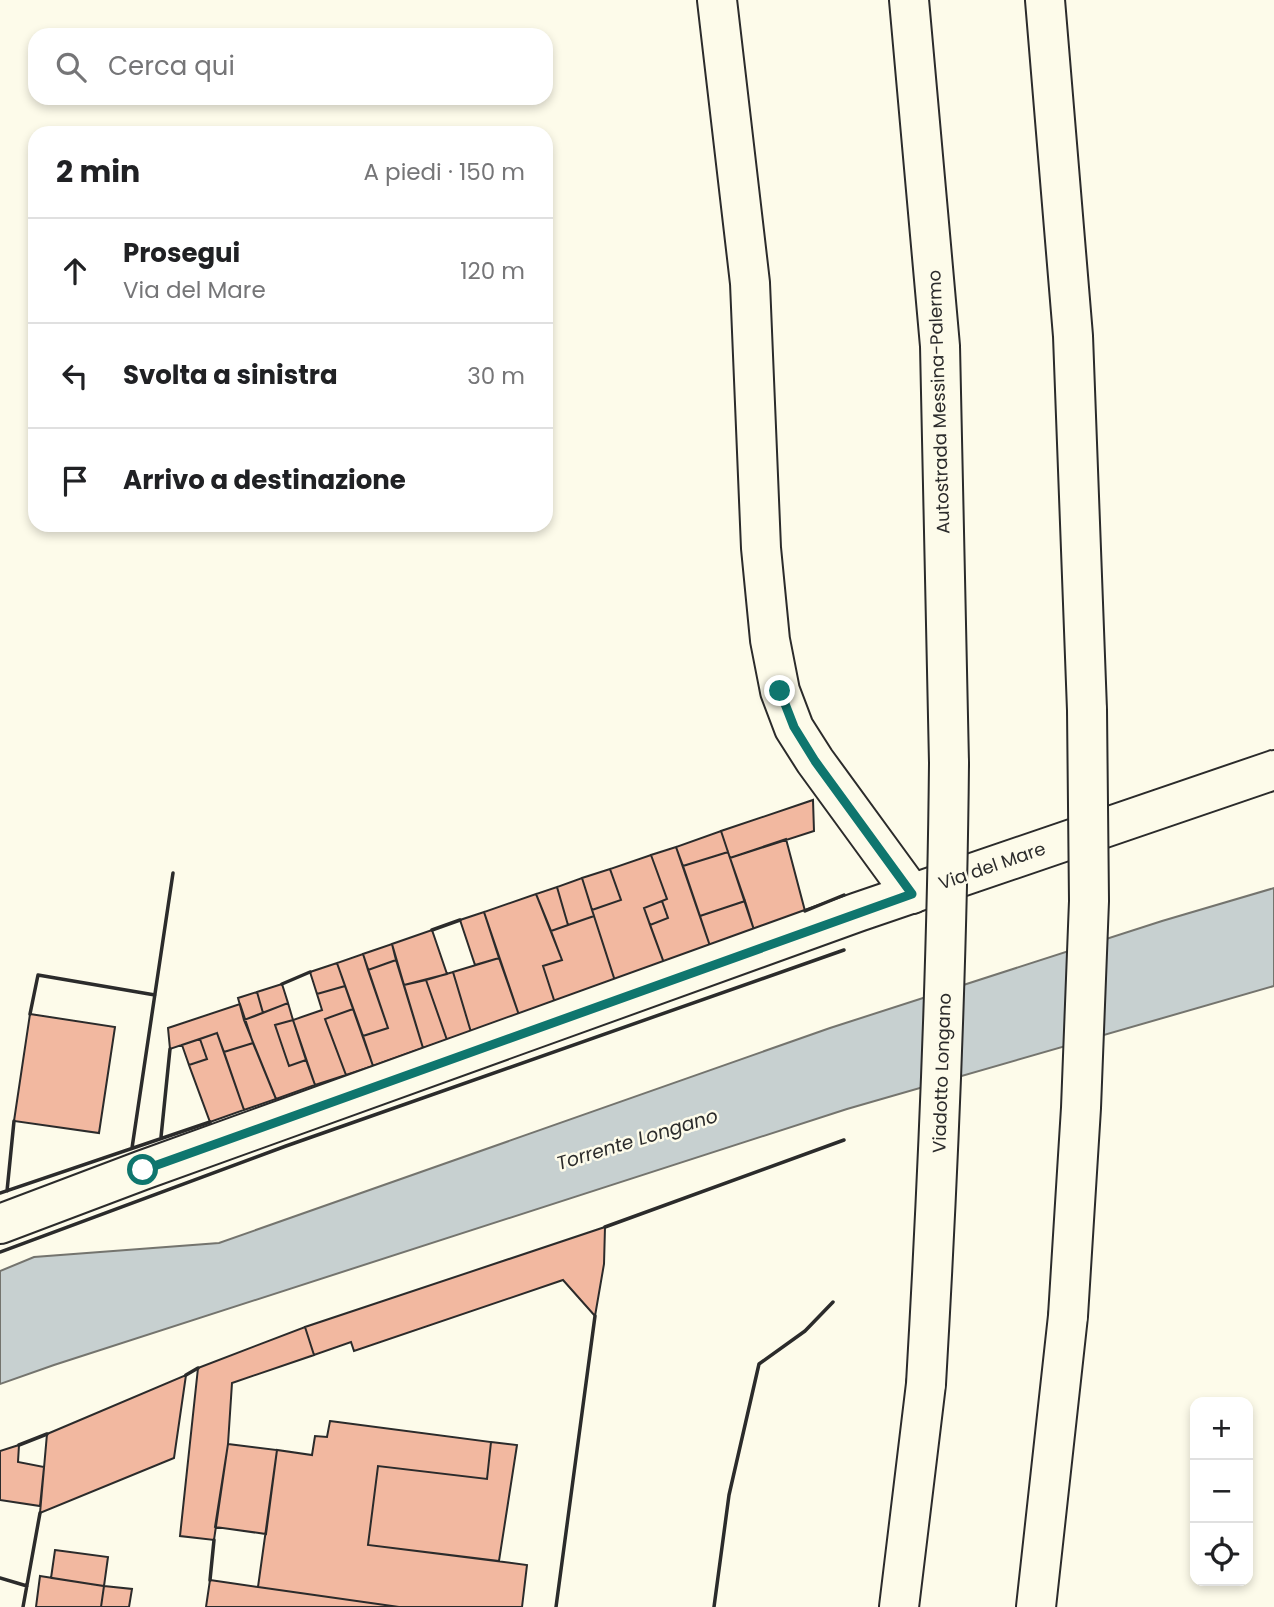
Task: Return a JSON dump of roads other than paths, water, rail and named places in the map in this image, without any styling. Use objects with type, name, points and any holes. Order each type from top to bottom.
[{"type":"main road","points":[[717,0],[750,283],[761,548],[770,640],[780,691],[794,727],[815,761],[912,894]]},
{"type":"main road","name":"Autostrada Messina-Palermo","points":[[909,0],[940,346],[949,763]]},
{"type":"main road","points":[[1036,1607],[1068,1316],[1081,1108],[1088,901],[1087,710],[1073,336],[1045,0]]},
{"type":"main road","name":"Viadotto Longano","points":[[900,1607],[926,1384],[939,1172],[946,975],[949,763]]},
{"type":"main road","name":"Via del Mare","points":[[0,1224],[143,1170],[912,894],[1274,770]]},
{"type":"water","name":"Torrente Longano","points":[[1274,888],[1274,986],[847,1109],[0,1384],[0,1271],[34,1257],[219,1243],[830,1028],[1162,921]]}]
